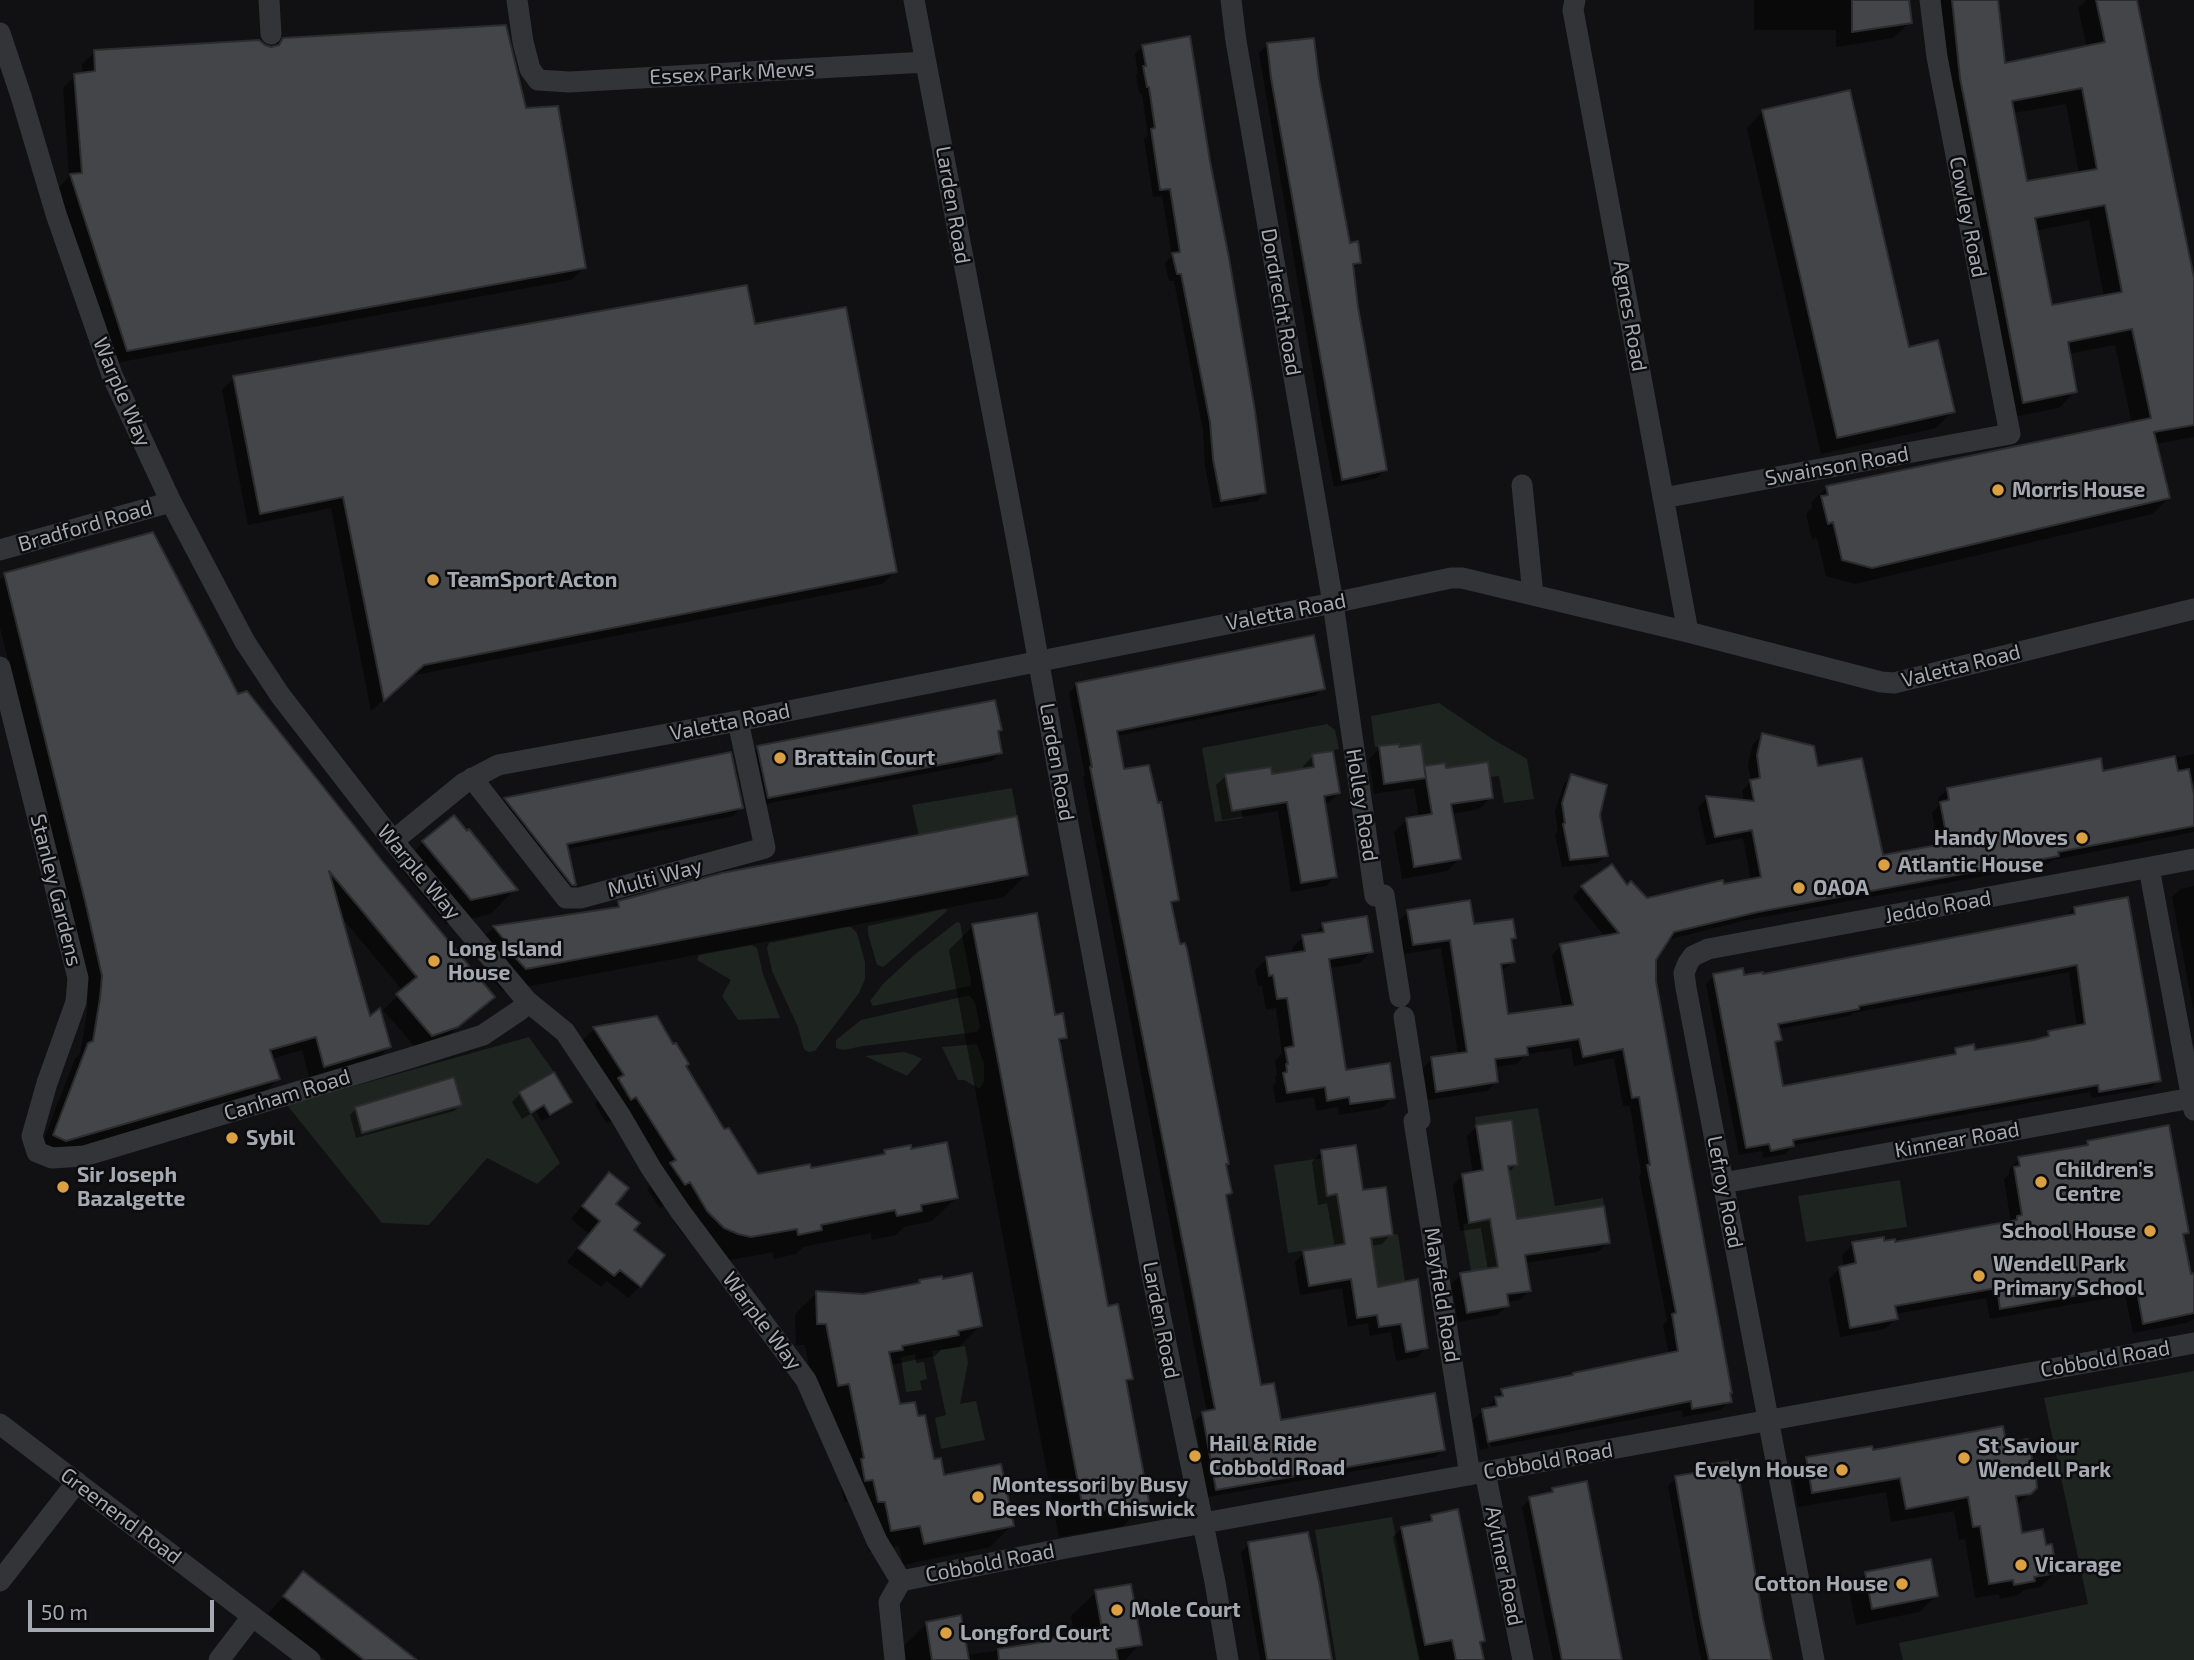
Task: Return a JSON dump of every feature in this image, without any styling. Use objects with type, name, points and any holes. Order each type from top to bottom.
[{"type":"street","points":[[269,0],[271,34]]},
{"type":"street","name":"Essex Park Mews","points":[[517,0],[530,69],[538,80],[569,82],[926,62]]},
{"type":"street","name":"Larden Road","points":[[914,0],[1020,552],[1142,1222],[1215,1582],[1228,1660]]},
{"type":"street","name":"Dordrecht Road","points":[[1231,0],[1333,603]]},
{"type":"street","name":"Cowley Road","points":[[1930,0],[1937,57],[2010,434]]},
{"type":"street","name":"Agnes Road","points":[[1574,5],[1688,632]]},
{"type":"street","name":"Warple Way","points":[[0,33],[61,227],[112,375],[171,502],[245,642],[280,695],[393,841],[527,1001],[565,1032],[680,1212],[806,1380],[877,1541],[901,1581]]},
{"type":"street","name":"Swainson Road","points":[[1663,498],[2010,434]]},
{"type":"street","points":[[1521,485],[1533,595]]},
{"type":"street","name":"Bradford Road","points":[[0,550],[171,502]]},
{"type":"street","name":"Valetta Road","points":[[393,841],[472,778],[498,765],[1451,578],[1462,578],[1894,683],[2194,609]]},
{"type":"street","name":"Holley Road","points":[[1333,603],[1375,896],[1384,895],[1420,1120]]},
{"type":"street","name":"Stanley Gardens","points":[[0,667],[78,978],[76,1002],[47,1083],[32,1136],[37,1152]]},
{"type":"street","name":"Multi Way","points":[[472,778],[566,898],[580,898],[765,848],[738,720]]},
{"type":"street","name":"Jeddo Road","points":[[1688,963],[1693,956],[1708,949],[2194,859]]},
{"type":"street","points":[[2149,868],[2193,1104]]},
{"type":"street","name":"Lefroy Road","points":[[1688,963],[1684,973],[1686,988],[1814,1660]]},
{"type":"street","name":"Canham Road","points":[[37,1152],[52,1158],[84,1156],[410,1058],[483,1035],[520,1010],[527,1001]]},
{"type":"street","name":"Kinnear Road","points":[[1723,1183],[2193,1104]]},
{"type":"street","name":"Mayfield Road","points":[[1420,1120],[1414,1121],[1478,1474]]},
{"type":"street","name":"Cobbold Road","points":[[901,1581],[2194,1343]]},
{"type":"street","name":"Greenend Road","points":[[0,1424],[310,1660]]},
{"type":"street","name":"Aylmer Road","points":[[1478,1474],[1523,1660]]},
{"type":"street","points":[[0,1581],[77,1482]]},
{"type":"street","points":[[895,1660],[889,1602],[901,1581]]},
{"type":"street","points":[[219,1660],[252,1617]]},
{"type":"shaded area","points":[[1439,703],[1527,759],[1534,799],[1504,803],[1499,776],[1490,777],[1487,762],[1446,768],[1424,766],[1420,744],[1375,747],[1371,716]]},
{"type":"shaded area","points":[[1327,724],[1335,730],[1339,749],[1312,754],[1314,767],[1272,774],[1270,767],[1226,774],[1232,811],[1241,810],[1243,818],[1215,822],[1202,748]]},
{"type":"shaded area","points":[[1012,788],[1017,816],[972,825],[921,845],[912,805]]},
{"type":"shaded area","points":[[948,910],[887,964],[883,967],[877,965],[868,926]]},
{"type":"shaded area","points":[[957,922],[960,923],[970,986],[873,1006],[870,1001],[883,984],[913,956]]},
{"type":"shaded area","points":[[847,927],[857,933],[865,962],[865,979],[859,993],[815,1051],[809,1052],[803,1046],[798,1027],[772,971],[767,948],[769,943]]},
{"type":"shaded area","points":[[752,945],[757,948],[763,974],[780,1018],[738,1020],[722,996],[731,980],[697,960],[699,955]]},
{"type":"shaded area","points":[[970,996],[975,1002],[980,1027],[977,1032],[844,1050],[836,1048],[836,1040],[861,1020]]},
{"type":"shaded area","points":[[529,1037],[554,1072],[519,1093],[560,1163],[537,1184],[487,1158],[429,1225],[382,1223],[287,1105]]},
{"type":"shaded area","points":[[977,1044],[984,1064],[984,1081],[980,1089],[964,1080],[958,1080],[942,1047]]},
{"type":"shaded area","points":[[904,1052],[922,1059],[907,1076],[865,1056]]},
{"type":"shaded area","points":[[1538,1108],[1555,1206],[1603,1198],[1604,1206],[1517,1219],[1508,1166],[1518,1164],[1512,1120],[1476,1125],[1475,1117]]},
{"type":"shaded area","points":[[1322,1158],[1327,1195],[1337,1194],[1345,1244],[1288,1253],[1274,1165]]},
{"type":"shaded area","points":[[1900,1180],[1907,1227],[1806,1242],[1798,1196]]},
{"type":"shaded area","points":[[1490,1219],[1503,1271],[1471,1271],[1463,1224]]},
{"type":"shaded area","points":[[1398,1234],[1405,1281],[1399,1283],[1399,1288],[1379,1292],[1371,1238]]},
{"type":"shaded area","points":[[965,1346],[968,1363],[960,1404],[976,1401],[985,1440],[941,1449],[935,1418],[946,1415],[932,1351]]},
{"type":"shaded area","points":[[915,1354],[916,1363],[924,1362],[927,1379],[920,1381],[922,1390],[906,1392],[901,1357]]},
{"type":"shaded area","points":[[2194,1371],[2194,1660],[1903,1660],[1899,1643],[2088,1604],[2044,1398]]},
{"type":"shaded area","points":[[1392,1517],[1420,1660],[1336,1660],[1315,1530]]},
{"type":"building","points":[[1852,0],[1909,0],[1912,23],[1852,32]]},
{"type":"building","points":[[1952,0],[1998,0],[2005,63],[2105,42],[2096,0],[2137,0],[2194,278],[2194,425],[2154,432],[2170,498],[1872,568],[1842,560],[1833,522],[1828,524],[1821,496],[1828,495],[1826,486],[2151,418],[2132,329],[2068,342],[2077,392],[2023,403],[1960,78]],"holes":[[[2082,88],[2097,169],[2027,181],[2012,101]],[[2105,205],[2122,292],[2052,305],[2035,218]]]},
{"type":"building","points":[[506,25],[526,108],[558,106],[586,268],[127,351],[70,174],[82,173],[74,74],[95,71],[94,50],[259,40],[271,47],[279,45],[283,38]]},
{"type":"building","points":[[1190,36],[1255,411],[1266,493],[1221,501],[1213,459],[1210,422],[1181,274],[1177,274],[1172,253],[1180,252],[1170,189],[1160,190],[1151,129],[1155,128],[1143,66],[1146,66],[1142,45]]},
{"type":"building","points":[[1314,38],[1319,79],[1350,243],[1358,241],[1361,263],[1353,264],[1358,307],[1387,470],[1342,480],[1267,43]]},
{"type":"building","points":[[1850,90],[1909,347],[1938,340],[1955,412],[1837,438],[1762,110]]},
{"type":"building","points":[[747,285],[755,324],[846,307],[897,572],[424,665],[384,701],[343,497],[260,514],[233,376]]},
{"type":"building","points":[[153,532],[238,694],[247,691],[495,997],[458,1027],[432,1036],[396,994],[417,977],[329,871],[370,1016],[380,1008],[391,1047],[324,1067],[316,1037],[270,1050],[280,1079],[66,1141],[53,1135],[88,1043],[93,1041],[102,976],[4,573]]},
{"type":"building","points":[[1314,635],[1325,689],[1117,731],[1124,769],[1149,765],[1158,803],[1161,802],[1179,900],[1171,902],[1180,944],[1185,943],[1187,949],[1229,1164],[1226,1164],[1232,1193],[1226,1195],[1261,1385],[1274,1383],[1281,1420],[1435,1393],[1445,1450],[1216,1490],[1202,1412],[1215,1409],[1076,683]]},
{"type":"building","points":[[995,700],[1002,730],[998,731],[1002,753],[768,798],[757,746]]},
{"type":"building","points":[[1762,733],[1814,746],[1818,766],[1862,758],[1883,855],[1948,843],[1940,802],[1949,800],[1947,788],[2101,758],[2103,771],[2175,756],[2178,771],[2189,769],[2194,795],[2194,826],[2058,852],[2059,856],[1758,912],[1674,932],[1656,960],[1656,981],[1732,1402],[1692,1409],[1691,1401],[1488,1442],[1482,1409],[1497,1406],[1495,1397],[1503,1396],[1501,1389],[1678,1351],[1672,1314],[1676,1313],[1647,1165],[1650,1165],[1639,1097],[1632,1098],[1623,1049],[1583,1057],[1579,1039],[1527,1047],[1528,1055],[1495,1059],[1498,1082],[1436,1092],[1431,1057],[1467,1052],[1450,940],[1413,945],[1407,910],[1470,900],[1474,924],[1513,919],[1516,938],[1511,939],[1515,962],[1501,964],[1508,1014],[1573,1005],[1560,944],[1619,933],[1581,886],[1612,864],[1627,885],[1631,881],[1647,898],[1723,880],[1724,884],[1761,877],[1752,830],[1715,837],[1706,796],[1754,801],[1750,780],[1760,778],[1757,755]]},
{"type":"building","points":[[1399,744],[1399,747],[1421,744],[1426,778],[1384,784],[1379,746]]},
{"type":"building","points":[[1333,751],[1340,793],[1324,796],[1337,877],[1301,883],[1287,802],[1232,811],[1225,774],[1271,767],[1272,774],[1314,767],[1312,754]]},
{"type":"building","points":[[731,752],[743,808],[567,844],[576,885],[572,885],[504,798]]},
{"type":"building","points":[[1488,762],[1493,798],[1451,804],[1461,859],[1414,867],[1406,818],[1432,814],[1424,766],[1445,763],[1446,768]]},
{"type":"building","points":[[1571,774],[1607,785],[1600,815],[1608,856],[1570,860],[1562,803]]},
{"type":"building","points":[[454,815],[467,831],[469,829],[518,890],[471,900],[422,841]]},
{"type":"building","points":[[1017,816],[1028,875],[526,969],[510,952],[513,951],[493,926],[619,907],[618,901],[722,873]]},
{"type":"building","points":[[2128,897],[2161,1081],[2099,1092],[2098,1085],[1793,1140],[1794,1146],[1771,1151],[1769,1144],[1746,1148],[1713,974],[1743,968],[1744,975],[1763,974],[2075,914],[2074,907]],"holes":[[[2077,965],[2085,1024],[2048,1031],[2049,1036],[2034,1040],[1975,1050],[1974,1044],[1955,1048],[1956,1054],[1783,1086],[1775,1042],[1782,1040],[1778,1024]]]},
{"type":"building","points":[[1037,913],[1055,1015],[1063,1013],[1067,1038],[1059,1039],[1108,1306],[1118,1304],[1133,1379],[1126,1380],[1149,1502],[1084,1514],[972,924]]},
{"type":"building","points":[[1367,916],[1373,952],[1329,959],[1346,1070],[1390,1063],[1395,1098],[1350,1104],[1349,1097],[1327,1101],[1325,1087],[1287,1093],[1283,1073],[1287,1072],[1288,1064],[1285,1048],[1294,1046],[1287,998],[1277,999],[1273,975],[1269,976],[1266,957],[1305,951],[1302,935],[1324,932],[1322,923]]},
{"type":"building","points":[[657,1016],[673,1044],[676,1043],[689,1064],[686,1066],[724,1129],[729,1128],[758,1174],[810,1164],[811,1168],[885,1154],[884,1150],[911,1145],[911,1149],[947,1142],[958,1198],[921,1205],[922,1211],[897,1216],[895,1210],[821,1225],[822,1230],[798,1235],[797,1229],[751,1237],[724,1228],[707,1211],[690,1182],[685,1185],[670,1163],[676,1160],[636,1097],[631,1100],[618,1078],[624,1075],[593,1027]]},
{"type":"building","points":[[554,1072],[572,1102],[550,1115],[544,1105],[531,1113],[519,1092]]},
{"type":"building","points":[[454,1077],[462,1105],[362,1133],[355,1107]]},
{"type":"building","points":[[1512,1120],[1518,1165],[1508,1166],[1517,1219],[1604,1206],[1610,1243],[1525,1255],[1531,1291],[1507,1294],[1509,1306],[1467,1313],[1460,1273],[1498,1267],[1490,1219],[1469,1223],[1462,1174],[1483,1170],[1476,1125]]},
{"type":"building","points":[[2169,1125],[2189,1233],[2183,1234],[2191,1274],[2194,1273],[2194,1313],[2143,1324],[2136,1285],[2000,1309],[1997,1288],[1895,1306],[1898,1319],[1850,1328],[1839,1267],[1856,1263],[1852,1242],[1884,1237],[1884,1241],[1895,1239],[1895,1242],[2017,1220],[2017,1216],[2022,1215],[2014,1167],[2020,1166],[2018,1157],[2088,1145],[2087,1141]]},
{"type":"building","points":[[1356,1145],[1363,1190],[1386,1187],[1393,1235],[1371,1238],[1378,1287],[1418,1279],[1428,1348],[1406,1352],[1401,1324],[1379,1327],[1377,1315],[1357,1318],[1351,1279],[1309,1286],[1303,1251],[1345,1244],[1337,1194],[1327,1196],[1321,1150]]},
{"type":"building","points":[[609,1172],[629,1188],[616,1204],[640,1223],[634,1230],[665,1255],[641,1287],[620,1270],[614,1276],[578,1248],[600,1221],[582,1206]]},
{"type":"building","points":[[972,1273],[982,1326],[958,1331],[959,1335],[902,1346],[903,1350],[889,1352],[900,1404],[915,1402],[918,1416],[925,1415],[934,1459],[941,1458],[944,1475],[1001,1464],[1014,1526],[924,1544],[920,1526],[891,1531],[885,1502],[878,1502],[873,1480],[865,1481],[861,1459],[864,1458],[849,1384],[838,1386],[826,1324],[817,1324],[816,1291],[863,1294],[920,1283],[919,1280],[942,1276],[943,1279]]},
{"type":"building","points":[[2003,1426],[2006,1443],[2028,1439],[2036,1477],[2037,1488],[2031,1494],[2016,1496],[2022,1533],[2043,1529],[2046,1545],[2052,1544],[2057,1573],[2034,1577],[2035,1581],[2014,1585],[2013,1580],[1989,1584],[1980,1526],[1973,1527],[1968,1497],[1906,1509],[1900,1478],[1812,1493],[1806,1457],[1872,1446],[1873,1450]]},
{"type":"building","points":[[1736,1460],[1772,1660],[1709,1660],[1701,1623],[1675,1476],[1707,1471],[1706,1465]]},
{"type":"building","points":[[1587,1481],[1622,1660],[1562,1660],[1529,1497],[1553,1492],[1552,1488]]},
{"type":"building","points":[[1458,1509],[1485,1641],[1480,1642],[1484,1660],[1456,1660],[1452,1640],[1425,1645],[1401,1527],[1432,1521],[1431,1515]]},
{"type":"building","points":[[1308,1532],[1332,1660],[1267,1660],[1248,1542]]},
{"type":"building","name":"Cotton House","points":[[1931,1559],[1938,1596],[1872,1609],[1865,1572]]},
{"type":"building","points":[[303,1571],[417,1660],[364,1660],[283,1596]]},
{"type":"building","name":"Mole Court","points":[[1131,1584],[1142,1645],[1116,1649],[1118,1660],[999,1660],[998,1649],[1102,1629],[1095,1590]]},
{"type":"building","name":"Longford Court","points":[[961,1615],[969,1660],[932,1660],[926,1622]]},
{"type":"place","name":"Morris House","points":[[1998,490]]},
{"type":"place","name":"TeamSport Acton","points":[[433,580]]},
{"type":"place","name":"Brattain Court","points":[[780,758]]},
{"type":"place","name":"Handy Moves","points":[[2082,838]]},
{"type":"place","name":"Atlantic House","points":[[1884,865]]},
{"type":"place","name":"OAOA","points":[[1799,888]]},
{"type":"place","name":"Long Island House","points":[[434,961]]},
{"type":"place","name":"Sybil","points":[[232,1138]]},
{"type":"place","name":"Children's Centre","points":[[2041,1182]]},
{"type":"place","name":"Sir Joseph Bazalgette","points":[[63,1187]]},
{"type":"place","name":"School House","points":[[2150,1231]]},
{"type":"place","name":"Wendell Park Primary School","points":[[1979,1276]]},
{"type":"place","name":"Hail & Ride Cobbold Road","points":[[1195,1456]]},
{"type":"place","name":"St Saviour Wendell Park","points":[[1964,1458]]},
{"type":"place","name":"Evelyn House","points":[[1842,1470]]},
{"type":"place","name":"Montessori by Busy Bees North Chiswick","points":[[978,1497]]},
{"type":"place","name":"Vicarage","points":[[2021,1565]]},
{"type":"place","name":"Cotton House","points":[[1902,1584]]},
{"type":"place","name":"Mole Court","points":[[1117,1610]]},
{"type":"place","name":"Longford Court","points":[[946,1633]]}]
